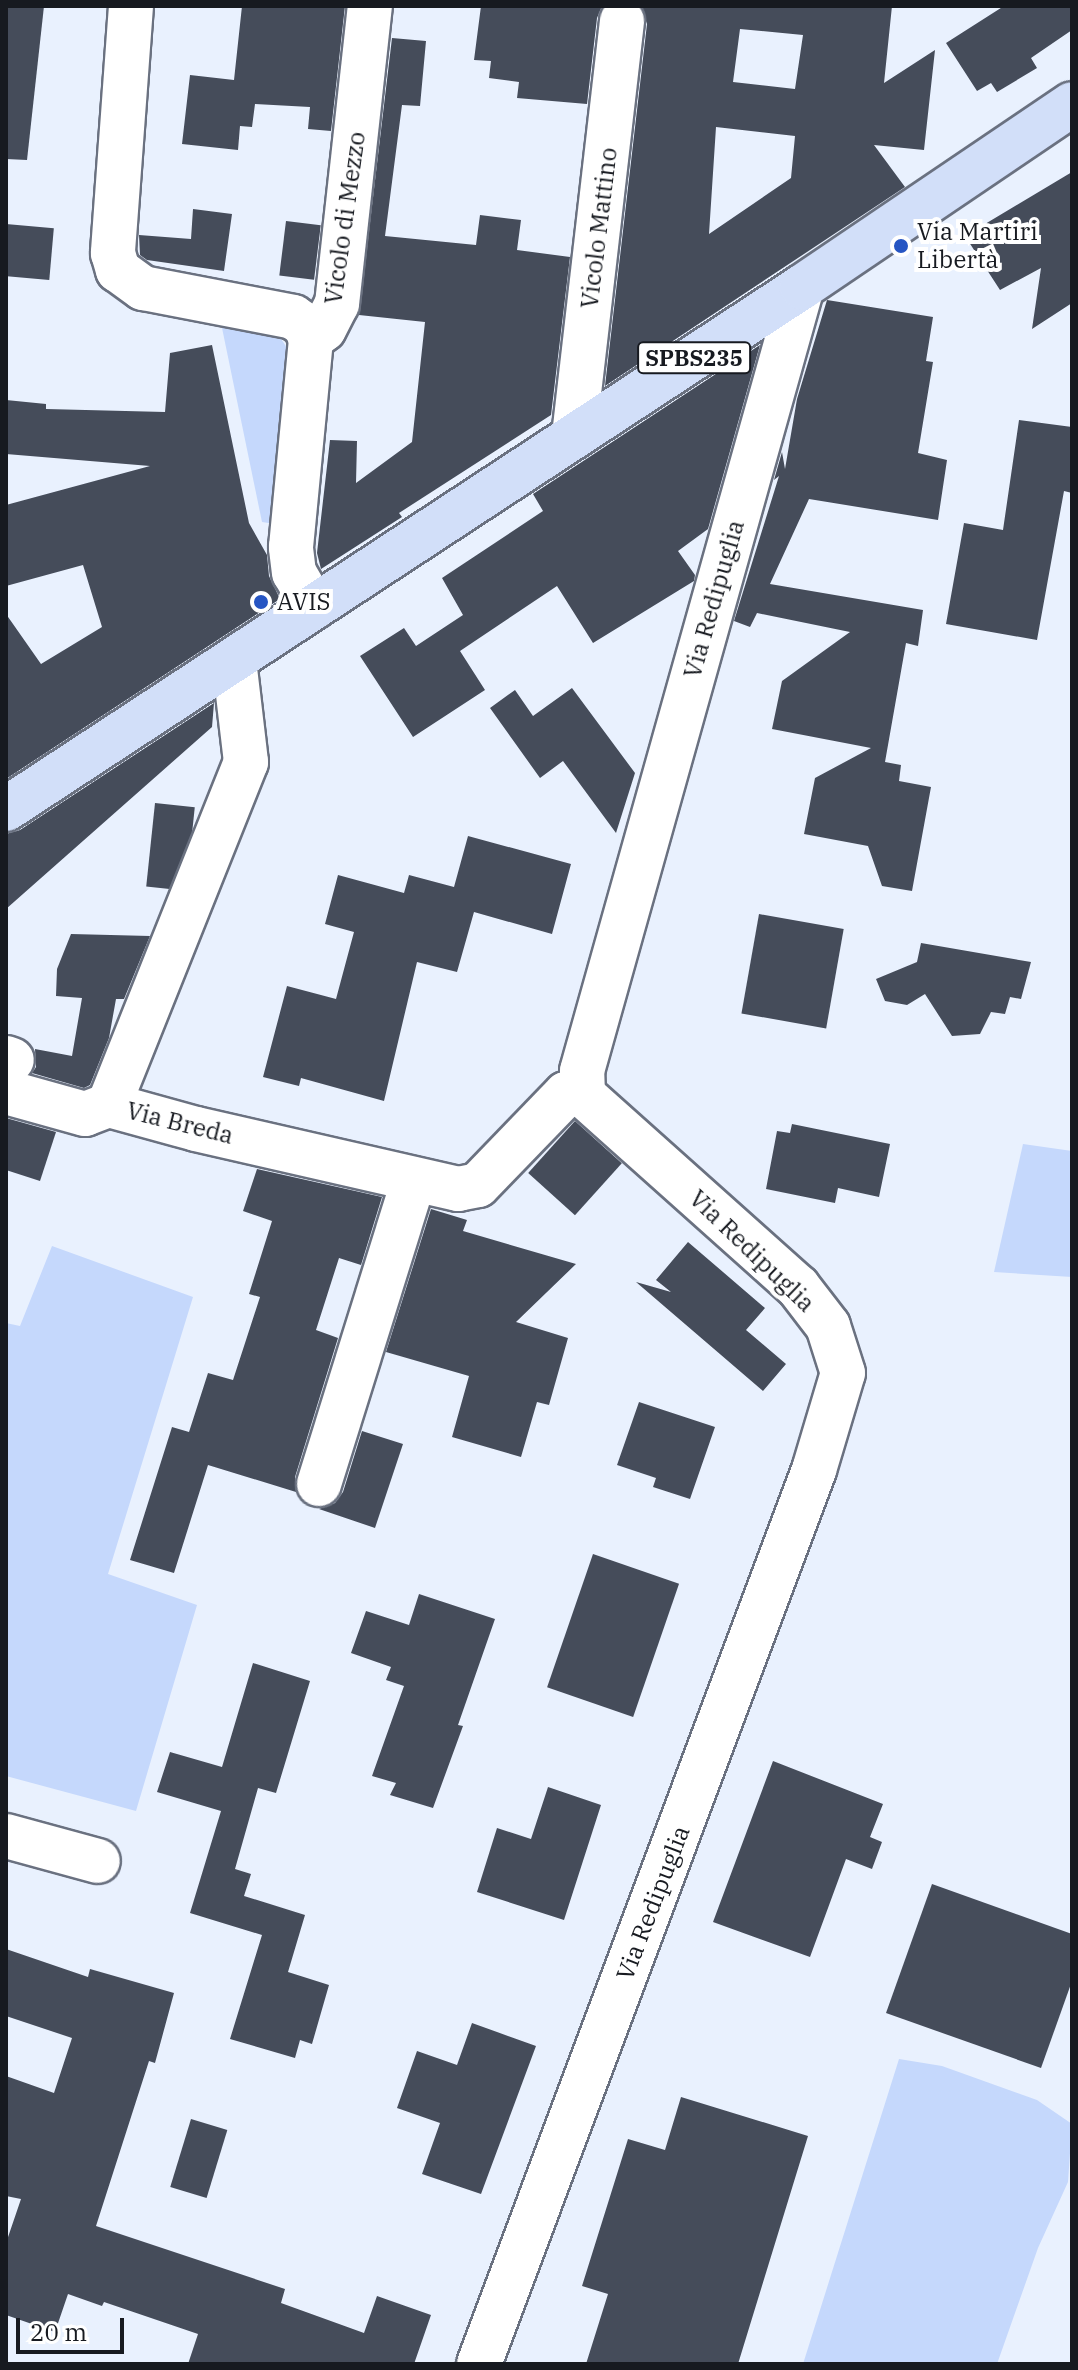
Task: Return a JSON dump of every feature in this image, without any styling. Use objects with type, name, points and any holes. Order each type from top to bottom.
[{"type":"main road","name":"SPBS235","points":[[6,809],[802,287],[1072,104]]},
{"type":"street","points":[[131,6],[113,253],[118,270],[143,288],[293,317],[305,325],[311,339],[291,547],[294,573],[314,607]]},
{"type":"street","name":"Vicolo di Mezzo","points":[[311,339],[324,329],[337,304],[370,6]]},
{"type":"street","name":"Vicolo Mattino","points":[[574,436],[622,21]]},
{"type":"street","name":"Via Redipuglia","points":[[479,2364],[803,1499],[843,1373],[828,1326],[798,1287],[583,1095],[582,1071],[802,287]]},
{"type":"street","name":"Via Breda","points":[[234,660],[246,762],[109,1105],[196,1129],[458,1189],[478,1185],[566,1094],[583,1095]]},
{"type":"street","points":[[8,1070],[85,1114],[109,1105]]},
{"type":"street","points":[[319,1484],[414,1179]]},
{"type":"street","points":[[6,1836],[98,1861]]},
{"type":"shaded area","points":[[221,323],[277,333],[296,361],[275,524],[262,522]]},
{"type":"shaded area","points":[[1023,1144],[1072,1151],[1072,1277],[994,1272]]},
{"type":"shaded area","points":[[52,1246],[193,1297],[108,1574],[197,1605],[136,1811],[6,1776],[6,1323],[20,1326]]},
{"type":"shaded area","points":[[899,2059],[942,2066],[1037,2100],[1072,2124],[1068,2182],[1038,2248],[997,2364],[803,2364]]},
{"type":"building","points":[[6,6],[44,6],[27,160],[6,159]]},
{"type":"building","points":[[242,6],[345,6],[331,131],[308,129],[310,107],[255,104],[252,127],[240,126],[238,150],[182,144],[190,75],[234,80]]},
{"type":"building","points":[[481,6],[602,6],[597,18],[587,104],[517,98],[519,82],[489,78],[491,61],[474,60]]},
{"type":"building","points":[[641,6],[892,6],[884,83],[935,50],[924,150],[874,145],[905,187],[605,386],[647,24]],"holes":[[[740,29],[803,35],[795,89],[733,82]],[[716,127],[795,136],[791,178],[709,234]]]},
{"type":"building","points":[[1004,6],[1072,6],[1072,30],[1031,58],[1037,68],[997,92],[991,83],[977,91],[946,43]]},
{"type":"building","points":[[392,38],[426,41],[420,106],[402,105],[385,236],[476,245],[480,215],[521,220],[517,250],[570,257],[551,415],[399,513],[402,517],[321,569],[317,553],[330,440],[357,441],[356,483],[412,442],[425,322],[359,315]]},
{"type":"building","points":[[1072,172],[1072,303],[1032,329],[1041,268],[1000,290],[965,236]]},
{"type":"building","points":[[193,209],[232,214],[224,271],[147,260],[140,255],[139,235],[191,239]]},
{"type":"building","points":[[286,221],[321,225],[314,280],[279,276]]},
{"type":"building","points":[[6,224],[54,228],[49,280],[6,276]]},
{"type":"building","points":[[827,300],[933,317],[926,361],[933,362],[918,453],[947,460],[938,520],[809,499],[770,584],[923,610],[918,646],[906,643],[885,762],[901,765],[899,781],[931,787],[912,891],[882,886],[868,846],[804,834],[815,778],[871,748],[772,729],[782,681],[850,632],[757,613],[750,627],[734,621],[779,476],[774,480],[782,452],[785,469],[797,399]]},
{"type":"building","points":[[212,345],[249,523],[267,555],[269,576],[280,599],[6,779],[6,614],[41,664],[102,627],[83,565],[6,586],[6,505],[150,466],[6,454],[6,400],[46,404],[46,409],[165,412],[170,353]]},
{"type":"building","points":[[760,345],[708,529],[678,551],[695,575],[694,581],[593,643],[557,586],[460,651],[485,690],[413,737],[360,656],[404,628],[416,646],[463,615],[442,578],[543,511],[533,494]]},
{"type":"building","points":[[1019,420],[1072,427],[1072,493],[1064,491],[1037,640],[946,624],[964,523],[1003,530]]},
{"type":"building","points":[[572,688],[635,773],[616,833],[563,761],[540,778],[490,708],[515,690],[533,716]]},
{"type":"building","points":[[214,703],[212,727],[6,909],[6,834],[20,830]]},
{"type":"building","points":[[155,803],[195,807],[186,891],[146,887]]},
{"type":"building","points":[[468,836],[571,864],[552,934],[474,912],[457,972],[417,962],[384,1101],[301,1078],[299,1086],[263,1077],[287,986],[336,999],[354,932],[325,924],[338,875],[404,893],[409,875],[454,887]]},
{"type":"building","points":[[759,914],[844,929],[826,1028],[741,1013]]},
{"type":"building","points":[[71,934],[150,936],[124,999],[116,999],[109,1038],[90,1085],[84,1088],[32,1073],[36,1067],[35,1049],[72,1056],[82,998],[56,996],[57,969]]},
{"type":"building","points":[[921,943],[1031,962],[1021,999],[1010,997],[1005,1014],[991,1012],[980,1034],[952,1036],[925,994],[907,1005],[885,1001],[876,979],[917,962]]},
{"type":"building","points":[[6,1118],[56,1132],[40,1181],[6,1170]]},
{"type":"building","points":[[575,1121],[622,1163],[575,1215],[528,1173]]},
{"type":"building","points":[[792,1124],[890,1144],[879,1197],[838,1188],[835,1203],[766,1189],[777,1131],[790,1133]]},
{"type":"building","points":[[257,1169],[382,1197],[361,1265],[339,1258],[316,1330],[338,1338],[295,1477],[296,1492],[208,1465],[174,1573],[130,1560],[172,1427],[189,1432],[208,1373],[233,1380],[260,1297],[249,1294],[272,1221],[243,1211]]},
{"type":"building","points":[[431,1209],[467,1220],[463,1231],[576,1264],[516,1322],[568,1338],[549,1405],[537,1402],[521,1457],[452,1437],[469,1376],[386,1352]]},
{"type":"building","points":[[688,1242],[765,1308],[746,1330],[786,1364],[763,1391],[636,1282],[671,1292],[656,1280]]},
{"type":"building","points":[[639,1402],[715,1427],[690,1499],[653,1487],[656,1478],[617,1465]]},
{"type":"building","points":[[362,1431],[403,1444],[375,1528],[319,1509],[335,1503],[343,1492]]},
{"type":"building","points":[[593,1554],[679,1584],[633,1717],[547,1687]]},
{"type":"building","points":[[419,1594],[495,1619],[458,1725],[463,1726],[433,1808],[390,1795],[396,1783],[372,1776],[404,1686],[386,1680],[391,1667],[351,1653],[366,1611],[409,1625]]},
{"type":"building","points":[[253,1663],[310,1681],[276,1793],[258,1788],[235,1869],[251,1874],[244,1896],[305,1915],[288,1972],[329,1985],[312,2044],[300,2040],[295,2058],[230,2039],[262,1935],[190,1913],[221,1811],[157,1792],[170,1752],[222,1767]]},
{"type":"building","points":[[773,1761],[883,1804],[870,1837],[882,1842],[872,1869],[846,1859],[810,1957],[713,1922]]},
{"type":"building","points":[[548,1787],[601,1805],[564,1920],[477,1892],[497,1828],[531,1839]]},
{"type":"building","points":[[932,1884],[1072,1934],[1072,1981],[1041,2068],[886,2013]]},
{"type":"building","points":[[6,1949],[88,1977],[90,1969],[174,1993],[155,2063],[149,2061],[96,2226],[285,2289],[281,2303],[364,2333],[377,2296],[431,2315],[414,2364],[188,2364],[198,2334],[104,2302],[102,2306],[68,2294],[55,2332],[6,2315],[6,2243],[21,2199],[6,2196],[6,2076],[54,2093],[72,2038],[6,2016]]},
{"type":"building","points":[[472,2023],[536,2046],[481,2194],[422,2174],[440,2123],[397,2108],[417,2051],[457,2065]]},
{"type":"building","points":[[681,2097],[808,2136],[738,2364],[586,2364],[608,2294],[582,2286],[628,2139],[665,2150]]},
{"type":"building","points":[[191,2119],[227,2130],[207,2198],[170,2187]]},
{"type":"place","name":"Via Martiri Libertà","points":[[901,246]]},
{"type":"place","name":"AVIS","points":[[261,602]]}]
